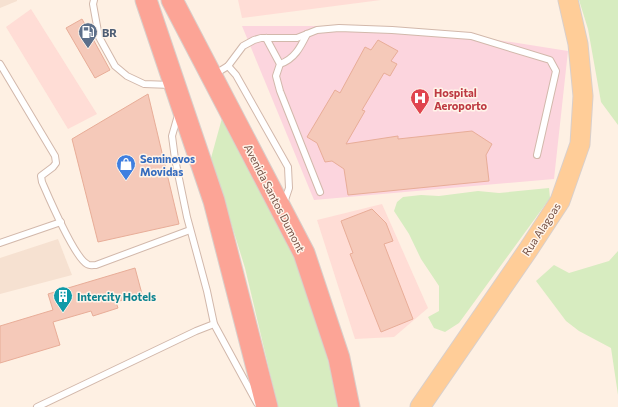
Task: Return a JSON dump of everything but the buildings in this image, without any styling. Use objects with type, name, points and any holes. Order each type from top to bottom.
[{"type":"highway","points":[[146,0],[214,201],[267,407]]},
{"type":"highway","name":"Avenida Santos Dumont","points":[[172,0],[220,71],[282,210],[304,253],[339,358],[349,407]]},
{"type":"main road","name":"Rua Alagoas","points":[[420,407],[560,201],[580,144],[583,96],[578,44],[568,0]]},
{"type":"lane","points":[[93,1],[99,37],[115,66],[127,76],[144,84],[178,95],[172,136],[175,159],[190,230],[207,291],[214,324],[260,407]]},
{"type":"lane","points":[[220,71],[243,46],[254,40],[266,38],[297,38],[317,30],[339,28],[392,30],[472,36],[550,60],[556,71],[537,155]]},
{"type":"lane","points":[[280,64],[286,62],[298,51],[307,34]]},
{"type":"lane","points":[[266,38],[280,64],[276,76],[280,91],[320,192]]},
{"type":"lane","points":[[0,64],[56,156],[56,162],[53,168],[41,176],[42,182],[75,250],[82,261],[88,265],[96,265],[190,230]]},
{"type":"lane","points":[[0,243],[61,222]]},
{"type":"lane","points":[[37,407],[196,331],[214,324]]},
{"type":"shaded area","points":[[0,0],[17,0],[17,1],[0,8]]},
{"type":"shaded area","points":[[238,0],[381,0],[242,18]]},
{"type":"shaded area","points":[[31,9],[97,114],[68,129],[6,27]]},
{"type":"shaded area","name":"Hospital Aeroporto","points":[[242,26],[321,26],[447,32],[568,51],[554,179],[314,200]]},
{"type":"shaded area","points":[[382,204],[428,308],[394,337],[355,339],[317,220]]},
{"type":"shaded area","points":[[58,239],[72,275],[0,294],[0,258]]},
{"type":"green space","points":[[579,0],[618,0],[618,125],[601,102],[588,29]]},
{"type":"green space","points":[[224,111],[292,249],[312,304],[330,368],[338,407],[278,407],[245,268],[211,158]]},
{"type":"green space","points":[[549,188],[550,198],[459,323],[445,332],[434,328],[428,317],[439,311],[439,286],[421,259],[409,234],[394,211],[397,202],[403,197],[421,195],[439,196],[478,191],[499,193]]},
{"type":"green space","points":[[618,251],[618,395],[611,348],[579,331],[566,321],[536,281],[554,265],[569,273],[609,261]]},
{"type":"place","name":"BR","points":[[88,49]]},
{"type":"place","name":"Hospital Aeroporto","points":[[420,115]]},
{"type":"place","name":"Seminovos Movidas","points":[[126,181]]},
{"type":"place","name":"Intercity Hotels","points":[[63,313]]}]
